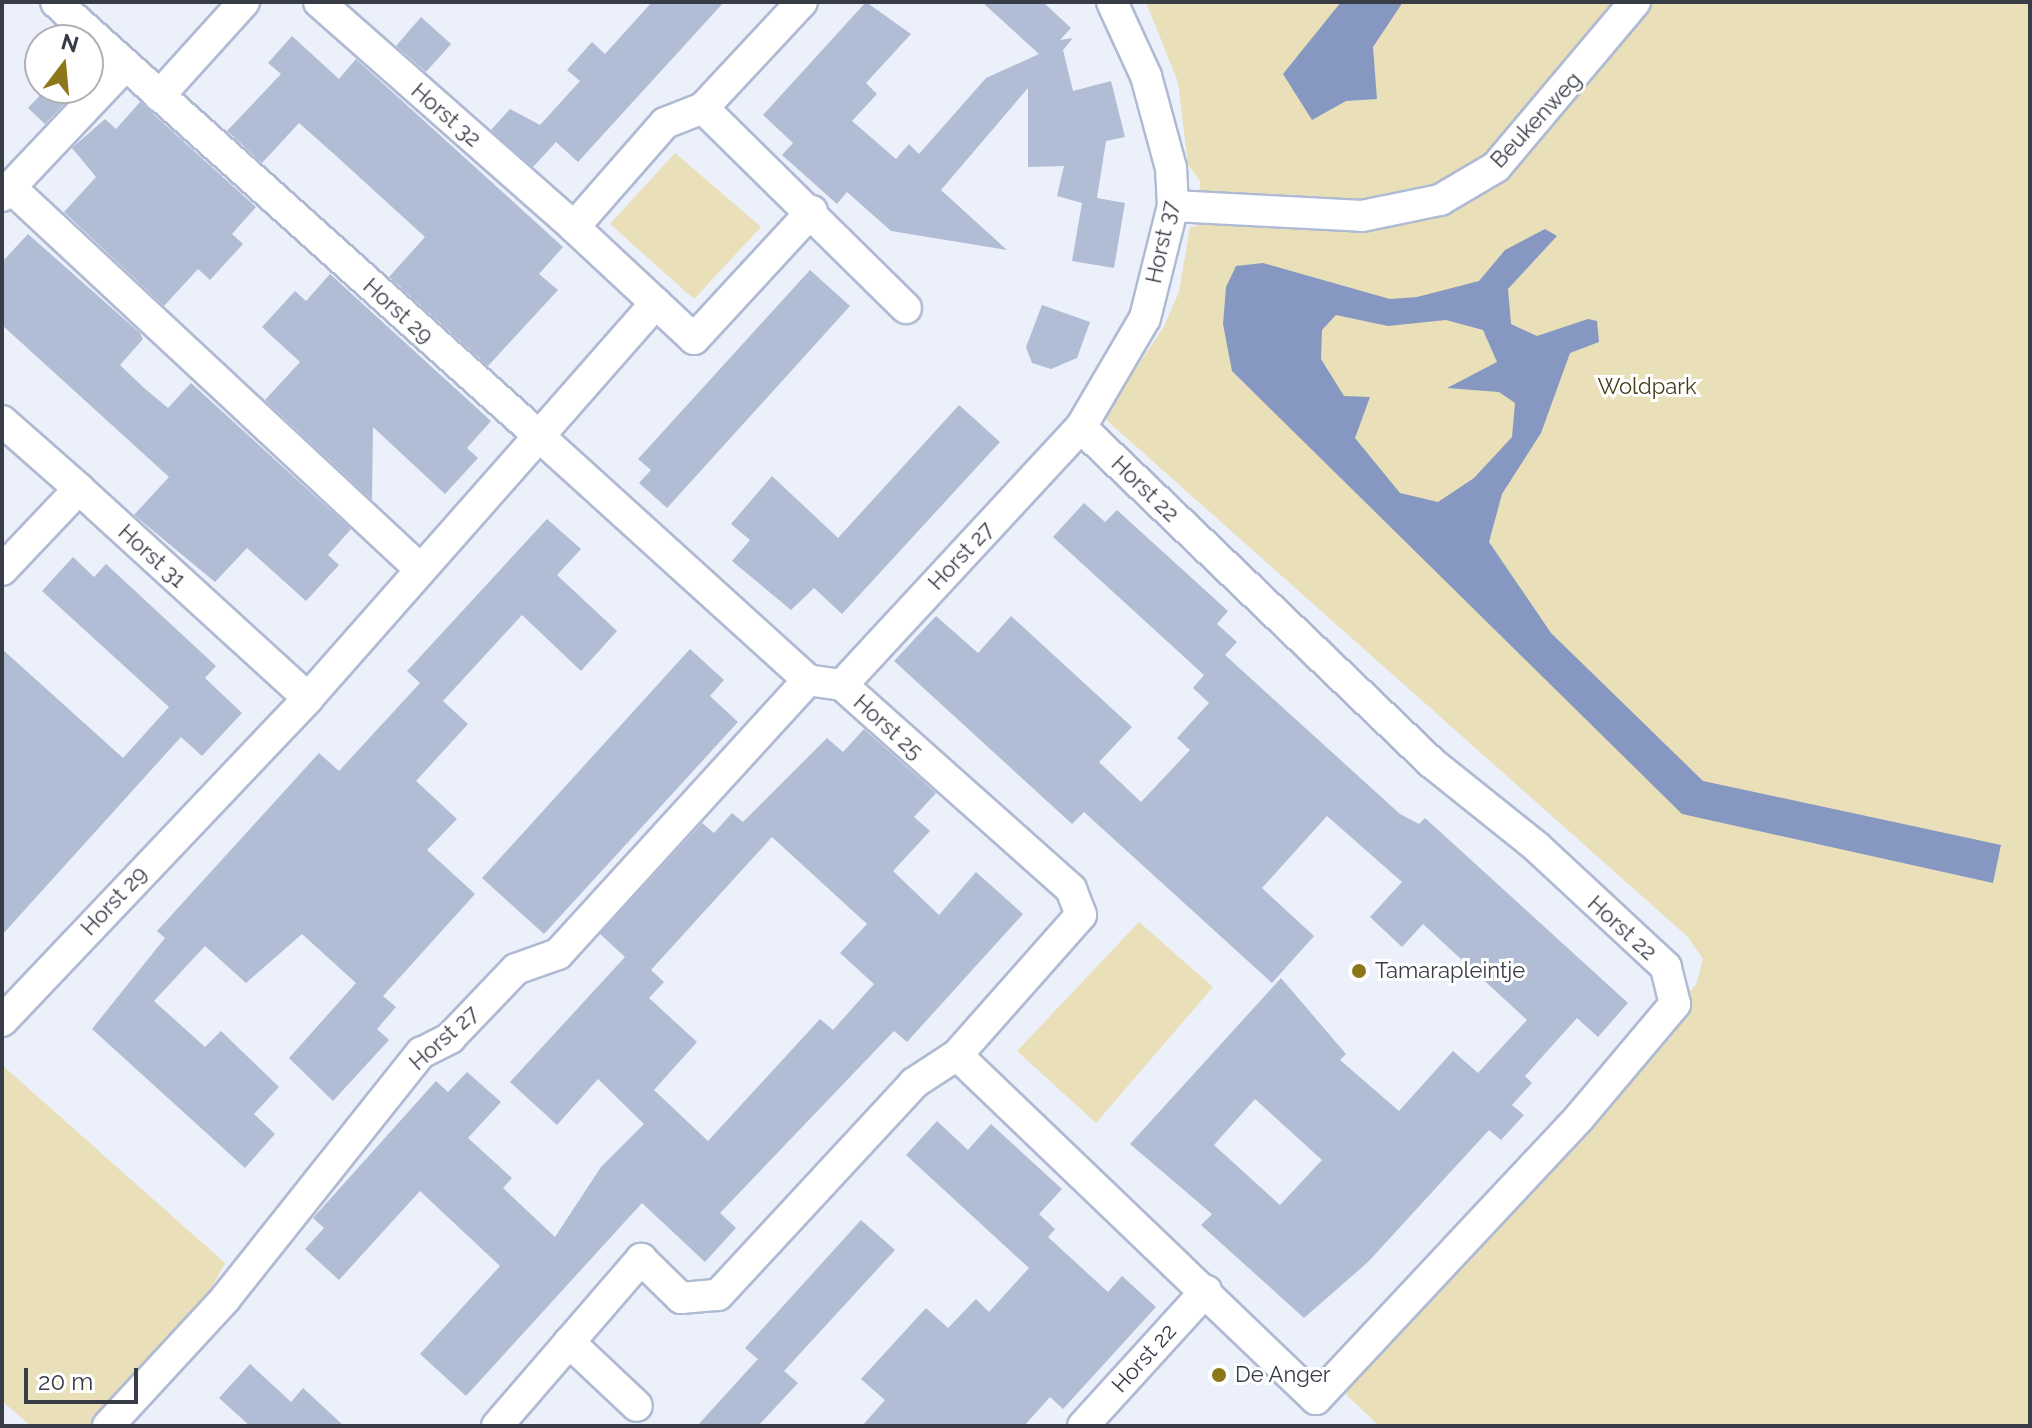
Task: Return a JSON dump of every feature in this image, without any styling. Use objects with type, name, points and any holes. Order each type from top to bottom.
[{"type":"street","name":"Horst 29","points":[[2,1021],[308,698],[539,436],[56,2]]},
{"type":"street","points":[[159,96],[244,2]]},
{"type":"street","points":[[574,227],[665,123],[703,108],[802,2]]},
{"type":"street","name":"Horst 37","points":[[1081,427],[1145,318],[1173,206],[1146,76],[1112,2]]},
{"type":"street","name":"Beukenweg","points":[[1173,206],[1362,216],[1440,200],[1496,167],[1635,2]]},
{"type":"street","name":"Horst 32","points":[[322,3],[574,227],[694,339],[812,211]]},
{"type":"street","points":[[125,66],[6,191],[420,569]]},
{"type":"street","points":[[703,108],[812,211],[906,308]]},
{"type":"street","points":[[656,303],[539,436],[808,680]]},
{"type":"street","name":"Horst 31","points":[[2,421],[308,698]]},
{"type":"street","name":"Horst 27","points":[[842,685],[1081,427]]},
{"type":"street","name":"Horst 22","points":[[957,1055],[1316,1399],[1579,1118],[1675,1004],[1666,967],[1537,847],[1431,762],[1081,427]]},
{"type":"street","points":[[2,570],[79,489]]},
{"type":"street","name":"Horst 27","points":[[108,1426],[225,1299],[421,1053],[450,1038],[516,969],[558,954],[808,680]]},
{"type":"street","name":"Horst 25","points":[[501,1424],[641,1259],[681,1298],[718,1295],[914,1083],[957,1055],[1081,915],[1071,889],[842,685],[808,680]]},
{"type":"street","name":"Horst 22","points":[[1083,1426],[1206,1291]]},
{"type":"street","points":[[569,1342],[637,1406]]},
{"type":"green space","name":"Woldpark","points":[[1146,2],[2030,2],[2030,1426],[1379,1426],[1329,1378],[1508,1196],[1696,985],[1703,959],[1688,937],[1103,417],[1163,328],[1179,292],[1190,227],[1198,226],[1200,181],[1188,165],[1178,82]]},
{"type":"green space","points":[[675,153],[761,227],[694,299],[610,224]]},
{"type":"green space","points":[[1139,922],[1213,987],[1096,1123],[1017,1051]]},
{"type":"green space","points":[[2,1065],[225,1263],[208,1294],[88,1426],[31,1426],[2,1401]]},
{"type":"water","points":[[1341,2],[1403,2],[1373,47],[1377,99],[1346,101],[1312,120],[1283,74]]},
{"type":"water","points":[[1545,229],[1557,236],[1508,289],[1511,324],[1537,336],[1588,319],[1597,321],[1599,342],[1570,353],[1541,433],[1502,494],[1489,542],[1551,633],[1703,781],[2001,845],[1993,883],[1682,814],[1232,371],[1223,324],[1226,287],[1236,266],[1263,263],[1390,299],[1417,297],[1479,281],[1505,250]],"holes":[[[1336,315],[1388,326],[1446,320],[1483,330],[1497,362],[1447,388],[1499,392],[1515,403],[1512,437],[1474,478],[1438,502],[1400,493],[1355,438],[1370,397],[1344,396],[1321,359],[1322,330]]]},
{"type":"building","points":[[652,2],[724,2],[578,162],[556,142],[533,167],[491,130],[510,109],[540,125],[580,81],[567,70],[592,42],[605,54]]},
{"type":"building","points":[[866,2],[911,34],[866,83],[877,94],[852,121],[896,159],[909,144],[919,154],[986,78],[1039,54],[982,2],[1043,2],[1071,28],[1060,40],[1073,38],[1063,50],[1073,91],[1111,81],[1125,137],[1106,141],[1097,198],[1125,203],[1114,268],[1072,261],[1082,203],[1057,196],[1064,166],[1028,167],[1028,88],[941,190],[1007,250],[891,231],[847,192],[837,204],[782,155],[793,143],[763,115]]},
{"type":"building","points":[[421,17],[451,44],[426,72],[396,46]]},
{"type":"building","points":[[292,36],[339,79],[356,59],[563,247],[539,274],[558,290],[488,366],[389,277],[425,237],[334,154],[299,123],[262,163],[227,131],[281,74],[268,63]]},
{"type":"building","points":[[140,102],[256,207],[232,234],[243,244],[210,280],[198,269],[164,306],[64,212],[96,177],[72,148],[105,119],[116,129]]},
{"type":"building","points":[[32,104],[64,104],[45,124],[28,108]]},
{"type":"building","points":[[28,234],[140,333],[143,339],[120,365],[143,387],[168,408],[191,383],[351,529],[328,555],[339,565],[306,601],[247,548],[215,582],[134,515],[169,477],[2,325],[2,262]]},
{"type":"building","points":[[810,270],[850,306],[667,508],[639,483],[651,470],[638,459]]},
{"type":"building","points":[[330,274],[491,421],[467,448],[478,458],[445,494],[373,427],[372,500],[265,400],[300,362],[262,327],[295,291],[306,301]]},
{"type":"building","points":[[1042,305],[1090,322],[1077,358],[1051,369],[1032,363],[1026,347]]},
{"type":"building","points":[[959,405],[1000,442],[842,614],[814,588],[791,610],[732,561],[750,540],[731,524],[772,476],[838,538]]},
{"type":"building","points":[[1084,503],[1105,522],[1117,510],[1228,611],[1217,624],[1237,642],[1225,655],[1400,814],[1419,824],[1425,818],[1628,1003],[1598,1037],[1577,1018],[1525,1076],[1532,1083],[1512,1105],[1524,1115],[1501,1140],[1489,1130],[1368,1262],[1304,1318],[1201,1225],[1212,1214],[1130,1144],[1281,978],[1346,1054],[1340,1060],[1399,1111],[1453,1051],[1478,1073],[1527,1020],[1423,924],[1402,947],[1370,917],[1402,882],[1327,816],[1262,888],[1314,936],[1272,983],[1084,812],[1072,824],[894,661],[936,616],[978,653],[1011,616],[1132,727],[1099,762],[1141,802],[1190,750],[1177,738],[1209,703],[1193,688],[1204,675],[1053,537]],"holes":[[[1255,1099],[1322,1160],[1280,1205],[1214,1145]]]},
{"type":"building","points":[[547,519],[581,549],[557,575],[617,631],[581,671],[522,615],[443,701],[468,724],[416,781],[457,819],[427,850],[475,894],[383,996],[396,1007],[377,1029],[389,1040],[333,1101],[289,1058],[356,983],[302,934],[246,983],[205,946],[154,1001],[205,1047],[221,1031],[279,1087],[254,1114],[275,1134],[245,1168],[92,1029],[165,938],[157,931],[319,753],[339,771],[420,683],[407,671]]},
{"type":"building","points":[[73,557],[94,577],[106,564],[216,666],[205,678],[242,713],[202,756],[181,737],[2,935],[2,649],[123,758],[169,707],[42,591]]},
{"type":"building","points":[[690,649],[724,680],[710,696],[738,722],[544,934],[482,878]]},
{"type":"building","points":[[864,729],[936,793],[914,817],[930,831],[893,871],[939,915],[976,872],[1023,914],[907,1042],[894,1031],[720,1213],[736,1228],[705,1262],[642,1203],[466,1396],[420,1354],[500,1266],[420,1191],[339,1280],[305,1249],[324,1228],[313,1218],[436,1081],[448,1092],[467,1072],[501,1102],[468,1138],[512,1178],[503,1188],[555,1237],[601,1167],[644,1124],[598,1079],[557,1125],[510,1082],[625,957],[600,934],[702,823],[714,833],[732,813],[743,822],[827,738],[843,752]],"holes":[[[772,837],[867,924],[840,953],[874,984],[833,1030],[820,1019],[708,1141],[654,1090],[697,1042],[649,998],[664,982],[651,970]]]},
{"type":"building","points":[[937,1121],[968,1150],[991,1124],[1062,1189],[1039,1214],[1055,1229],[1048,1237],[1108,1292],[1122,1276],[1156,1307],[1063,1409],[1050,1397],[1024,1426],[862,1426],[885,1400],[861,1379],[926,1308],[948,1328],[976,1299],[989,1312],[1029,1268],[906,1155]]},
{"type":"building","points":[[861,1220],[895,1250],[784,1371],[798,1383],[758,1426],[697,1426],[758,1359],[745,1348]]},
{"type":"building","points":[[250,1364],[291,1402],[303,1388],[344,1426],[250,1426],[219,1398]]},
{"type":"place","name":"Tamarapleintje","points":[[1359,971]]},
{"type":"place","name":"De Anger","points":[[1219,1375]]}]
